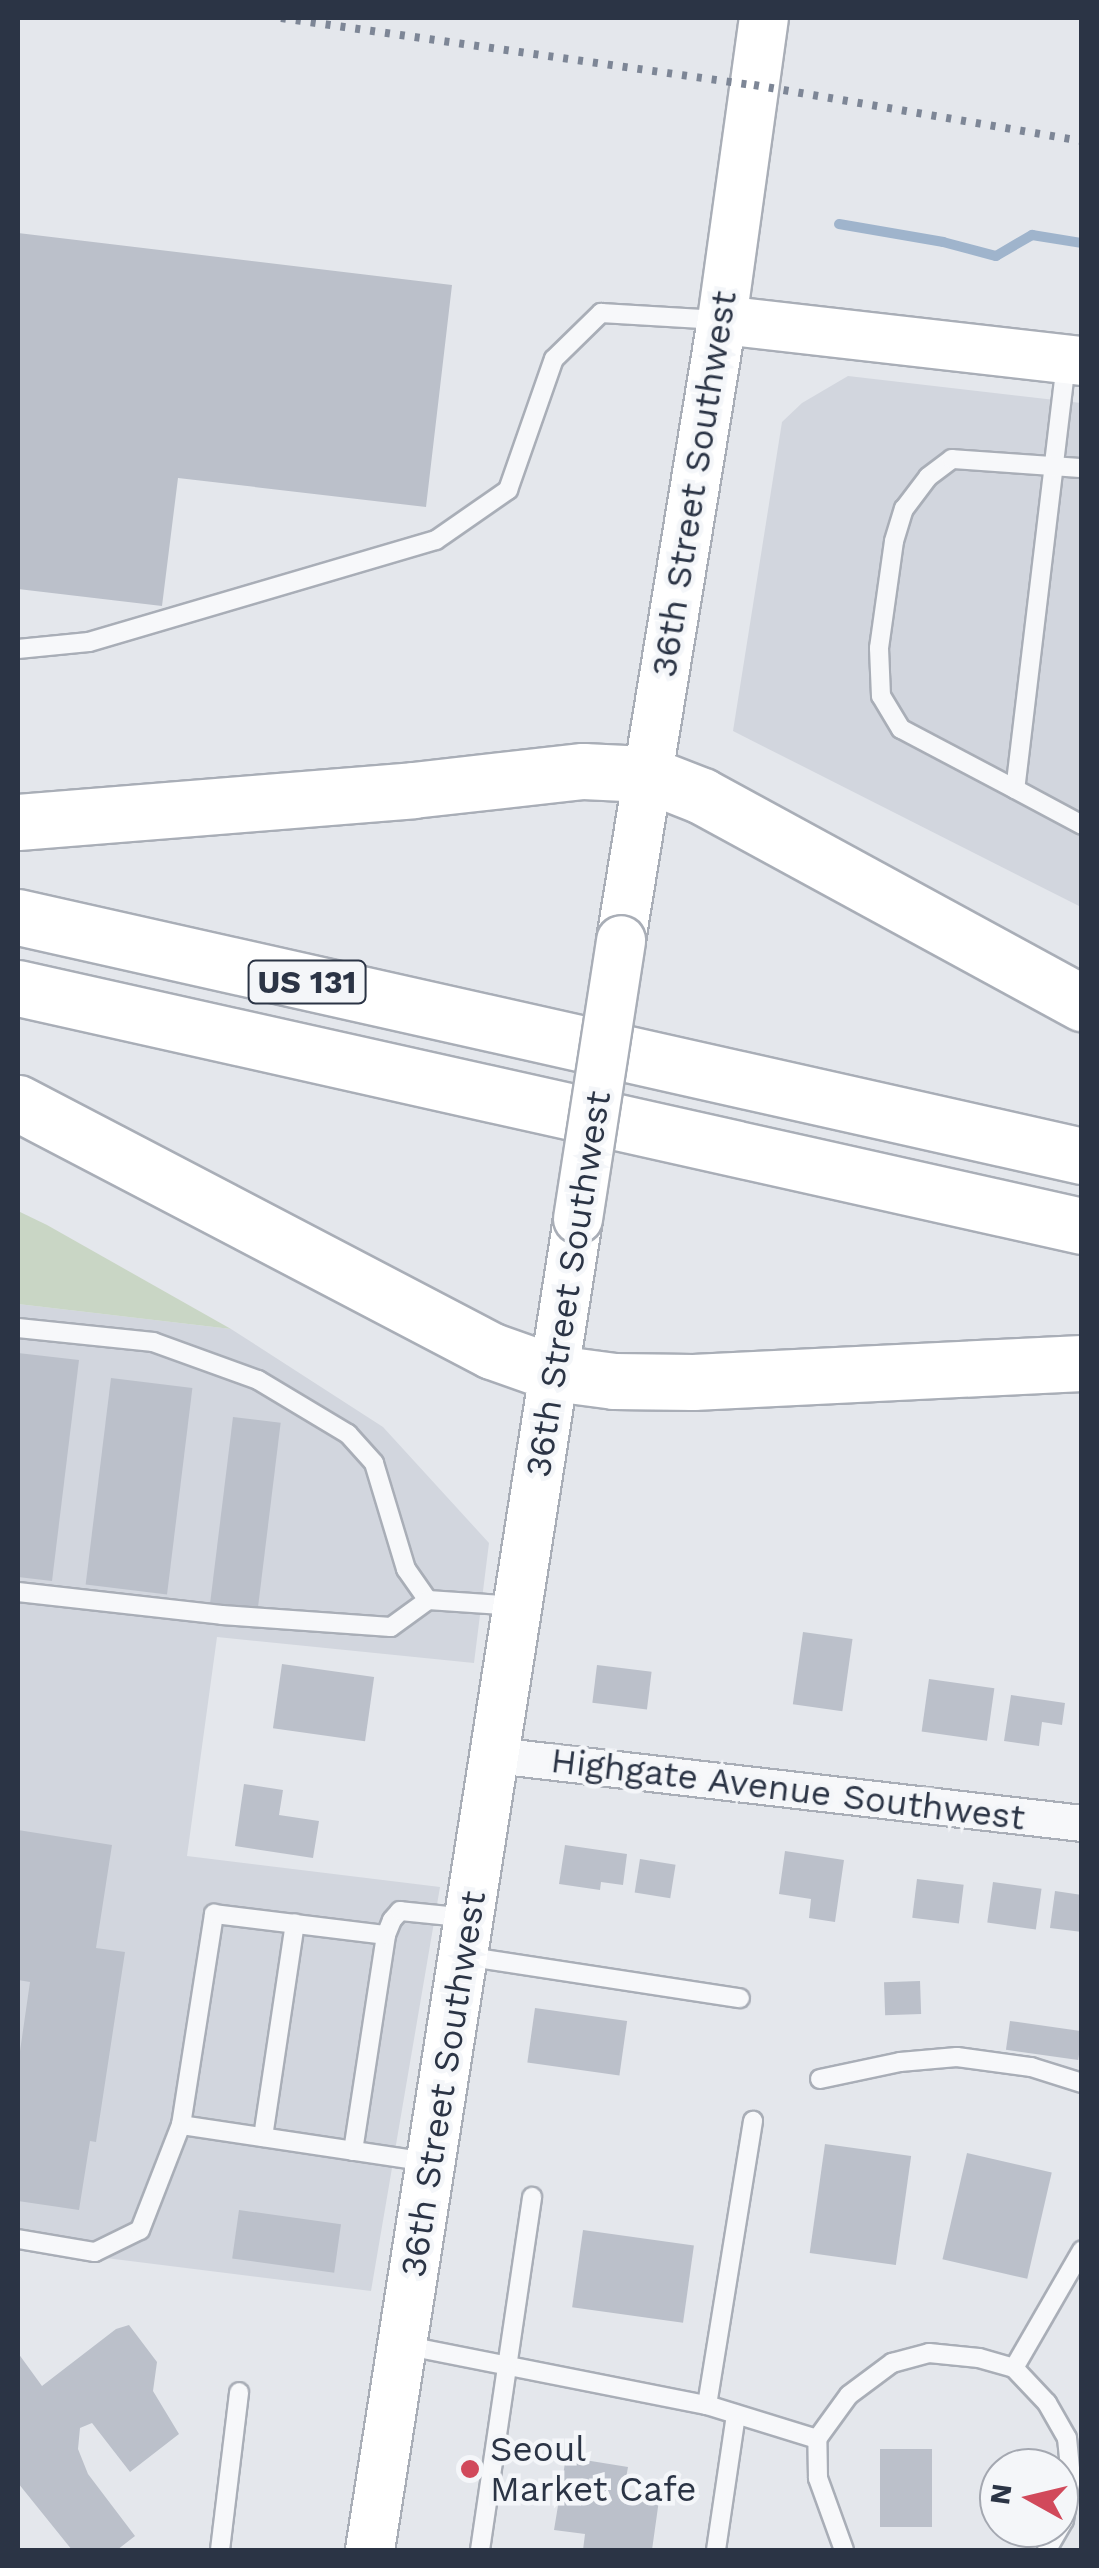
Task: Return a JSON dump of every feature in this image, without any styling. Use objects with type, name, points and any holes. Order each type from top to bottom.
[{"type":"highway","points":[[18,822],[413,790],[594,770],[646,774],[702,796],[1082,1004]]},
{"type":"highway","name":"US 131","points":[[18,917],[1082,1156]]},
{"type":"highway","name":"US 131","points":[[18,988],[1082,1226]]},
{"type":"highway","points":[[18,1102],[492,1351],[554,1373],[614,1381],[694,1382],[1082,1363]]},
{"type":"street","name":"36th Street Southwest","points":[[370,2550],[646,774],[722,320],[764,18]]},
{"type":"street","points":[[722,320],[1074,360]]},
{"type":"street","name":"Highgate Avenue Southwest","points":[[495,1755],[1082,1823]]},
{"type":"lane","points":[[18,649],[89,642],[436,540],[508,490],[554,359],[601,312],[722,320]]},
{"type":"lane","points":[[1015,789],[1056,466],[1074,360]]},
{"type":"lane","points":[[1082,468],[952,459],[928,477],[904,509],[894,541],[879,648],[881,696],[902,729],[1082,825]]},
{"type":"lane","points":[[18,1328],[153,1342],[258,1380],[348,1434],[374,1464],[406,1569],[428,1600]]},
{"type":"lane","points":[[18,1592],[222,1615],[391,1627],[428,1600],[518,1606]]},
{"type":"lane","points":[[353,2150],[386,1935],[400,1911],[467,1938],[740,1998]]},
{"type":"lane","points":[[18,2239],[95,2252],[140,2230],[181,2125],[212,1917],[217,1913],[386,1935]]},
{"type":"lane","points":[[262,2136],[295,1923]]},
{"type":"lane","points":[[820,2079],[900,2062],[957,2058],[1031,2067],[1082,2083]]},
{"type":"lane","points":[[707,2405],[753,2120]]},
{"type":"lane","points":[[181,2125],[431,2162]]},
{"type":"lane","points":[[480,2550],[532,2198]]},
{"type":"lane","points":[[1014,2368],[1082,2250]]},
{"type":"lane","points":[[402,2345],[707,2405],[817,2439]]},
{"type":"lane","points":[[844,2550],[818,2478],[817,2439],[849,2395],[892,2363],[929,2353],[979,2358],[1014,2368],[1047,2403],[1067,2438],[1071,2478],[1064,2520],[1046,2550]]},
{"type":"lane","points":[[220,2550],[239,2392]]},
{"type":"lane","points":[[716,2550],[736,2414]]},
{"type":"shaded area","points":[[848,376],[1081,403],[1081,907],[733,731],[782,422],[802,403]]},
{"type":"shaded area","points":[[18,1304],[231,1329],[383,1427],[489,1543],[474,1663],[217,1637],[187,1856],[440,1887],[371,2291],[18,2247]]},
{"type":"green space","points":[[18,1211],[47,1225],[231,1329],[18,1304]]},
{"type":"building","points":[[18,233],[452,285],[426,507],[178,478],[162,606],[18,589]]},
{"type":"building","points":[[18,1353],[79,1360],[52,1581],[18,1577]]},
{"type":"building","points":[[111,1378],[192,1388],[167,1594],[86,1584]]},
{"type":"building","points":[[233,1417],[281,1423],[258,1608],[210,1603]]},
{"type":"building","points":[[803,1632],[853,1639],[842,1711],[793,1704]]},
{"type":"building","points":[[282,1664],[374,1677],[365,1741],[273,1728]]},
{"type":"building","points":[[597,1665],[652,1672],[647,1709],[592,1703]]},
{"type":"building","points":[[929,1679],[994,1688],[987,1741],[922,1731]]},
{"type":"building","points":[[1011,1695],[1065,1703],[1062,1725],[1042,1722],[1039,1746],[1004,1741]]},
{"type":"building","points":[[244,1784],[283,1790],[279,1815],[319,1821],[313,1858],[235,1846]]},
{"type":"building","points":[[18,1830],[112,1845],[96,1948],[125,1952],[96,2142],[90,2141],[79,2210],[18,2201],[18,2065],[30,1982],[18,1980]]},
{"type":"building","points":[[565,1845],[627,1854],[623,1885],[601,1882],[600,1890],[559,1884]]},
{"type":"building","points":[[785,1851],[844,1860],[835,1922],[809,1918],[811,1899],[779,1894]]},
{"type":"building","points":[[640,1859],[676,1865],[670,1898],[635,1893]]},
{"type":"building","points":[[917,1879],[964,1885],[959,1923],[912,1918]]},
{"type":"building","points":[[993,1882],[1042,1889],[1036,1929],[987,1923]]},
{"type":"building","points":[[1055,1891],[1082,1895],[1082,1932],[1050,1928]]},
{"type":"building","points":[[920,1981],[921,2014],[885,2015],[884,1982]]},
{"type":"building","points":[[535,2008],[627,2021],[619,2075],[527,2062]]},
{"type":"building","points":[[1010,2021],[1082,2031],[1078,2060],[1006,2050]]},
{"type":"building","points":[[825,2144],[911,2156],[896,2265],[810,2253]]},
{"type":"building","points":[[967,2153],[1052,2173],[1027,2279],[942,2259]]},
{"type":"building","points":[[239,2210],[341,2224],[334,2273],[232,2259]]},
{"type":"building","points":[[583,2230],[694,2246],[683,2323],[572,2307]]},
{"type":"building","points":[[129,2325],[157,2362],[153,2391],[179,2434],[130,2472],[92,2423],[80,2428],[78,2449],[88,2474],[135,2536],[117,2550],[72,2550],[18,2483],[18,2353],[42,2386],[116,2329]]},
{"type":"building","points":[[880,2449],[932,2449],[932,2527],[880,2527]]},
{"type":"building","points":[[566,2457],[628,2467],[623,2495],[659,2500],[652,2550],[583,2550],[585,2534],[554,2530]]},
{"type":"waterway","points":[[839,224],[943,242],[996,256],[1032,235],[1082,243]]},
{"type":"railway","points":[[281,18],[754,85],[1082,141]]},
{"type":"place","name":"Seoul Market Cafe","points":[[470,2469]]}]
